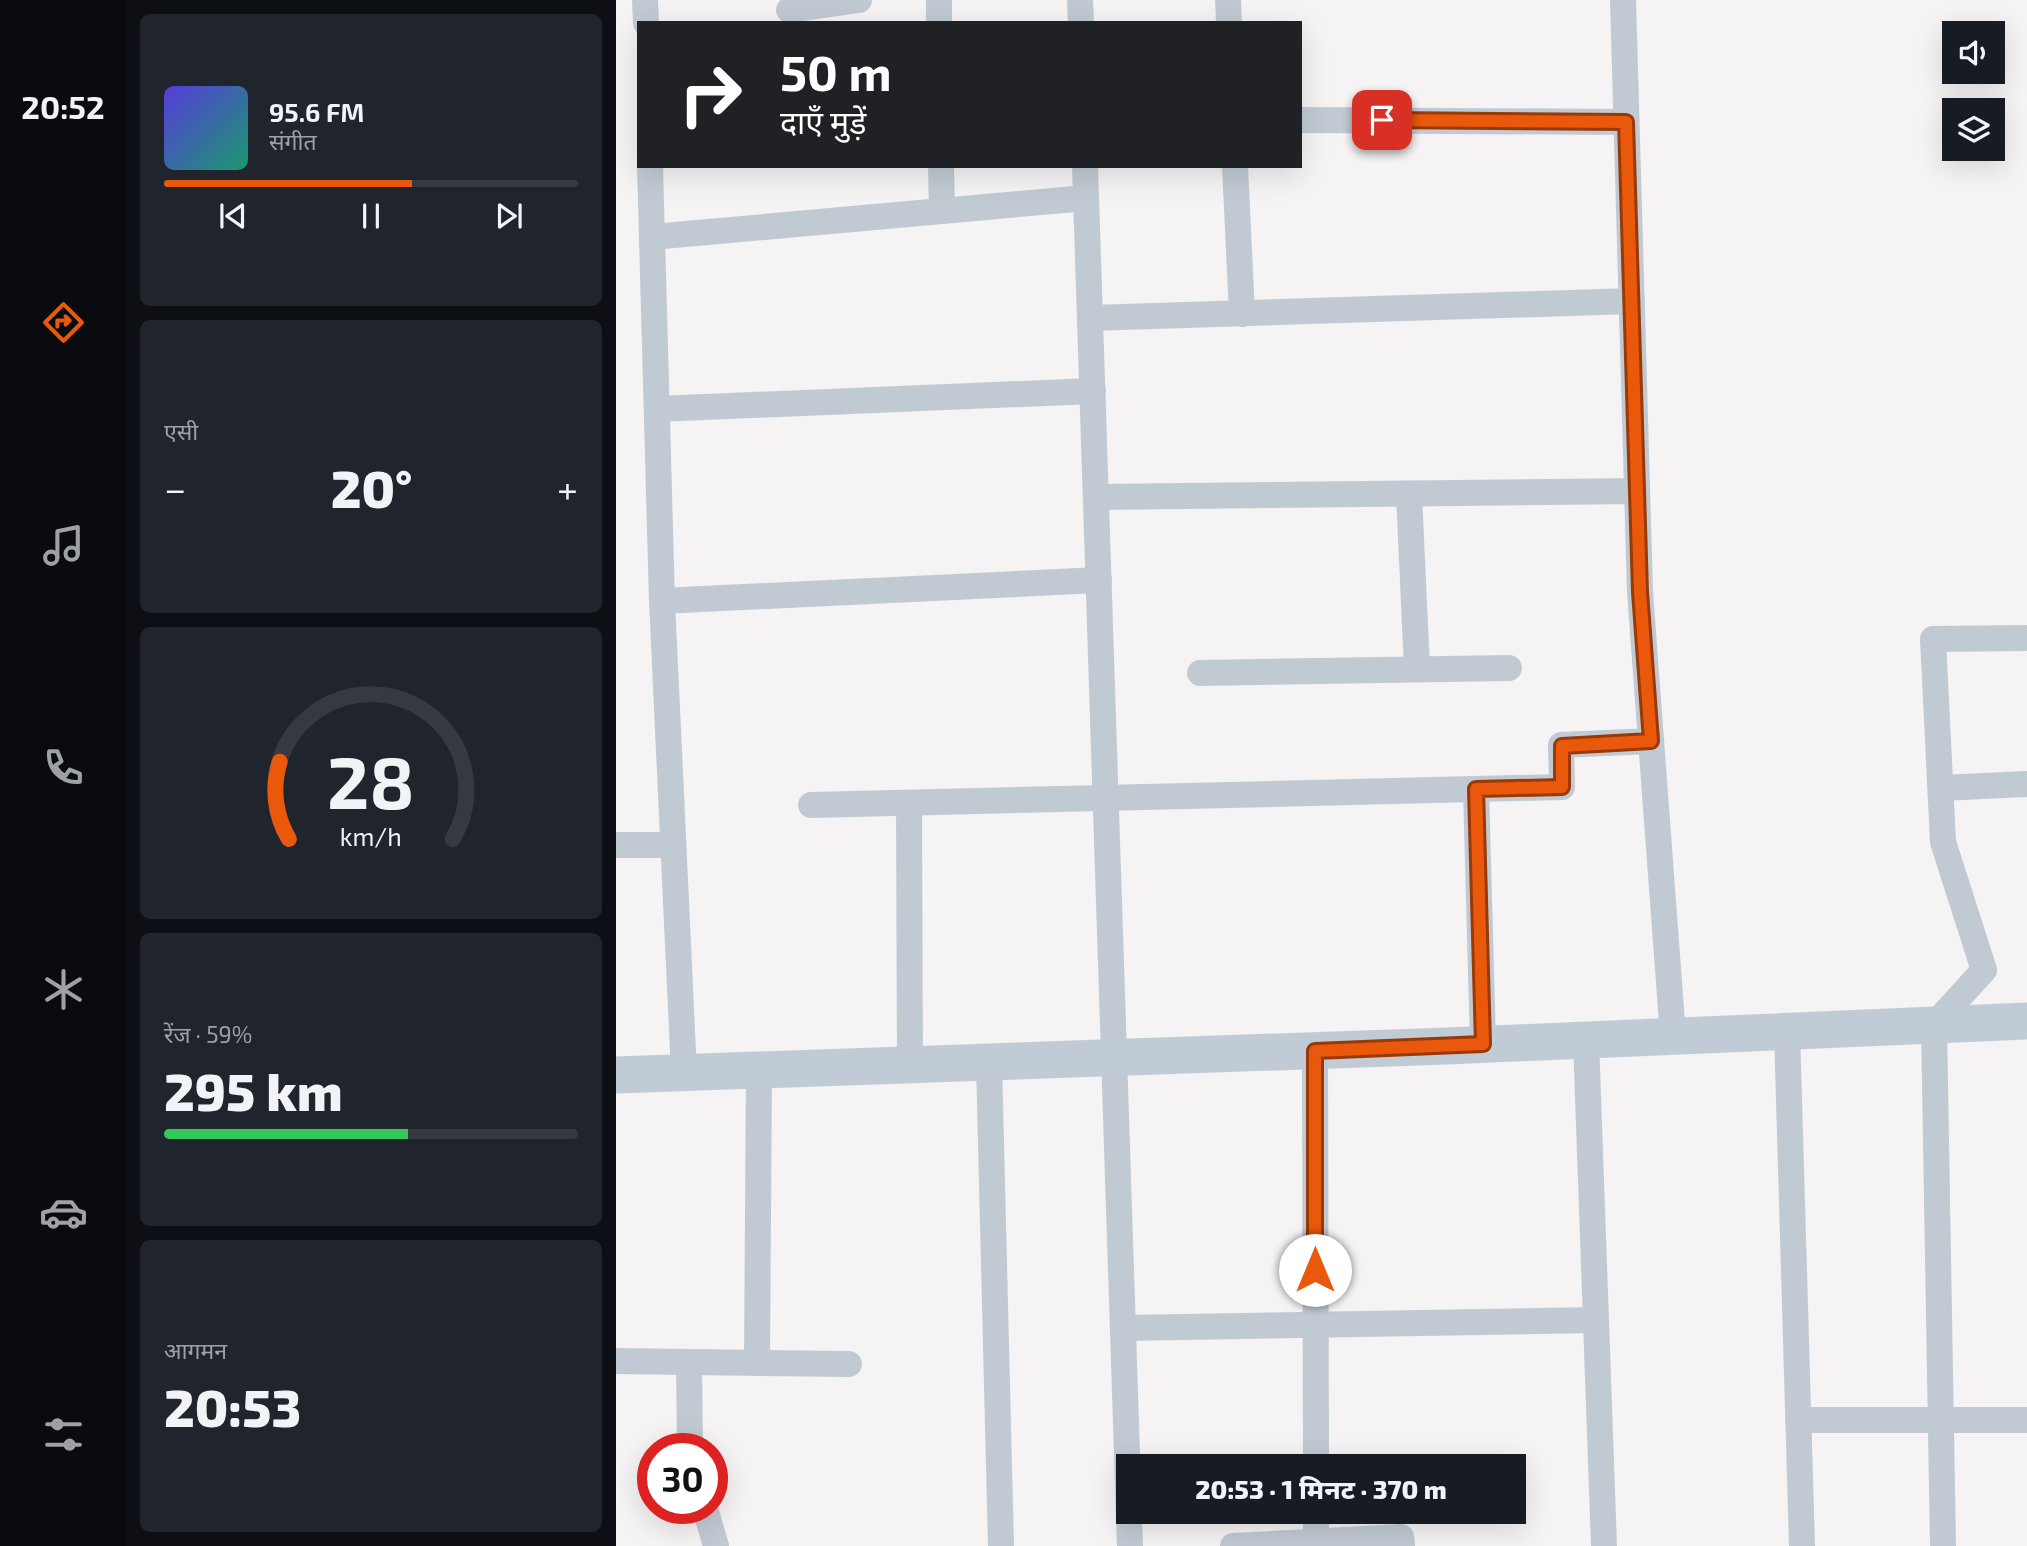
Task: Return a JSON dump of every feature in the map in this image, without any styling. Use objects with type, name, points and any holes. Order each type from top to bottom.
[{"type":"street","points":[[645,0],[646,21]]},
{"type":"street","points":[[789,10],[859,0]]},
{"type":"street","points":[[939,0],[939,21]]},
{"type":"street","points":[[1080,0],[1081,21]]},
{"type":"street","points":[[1228,0],[1229,21]]},
{"type":"street","points":[[1623,0],[1640,592],[1673,1036]]},
{"type":"street","points":[[1302,120],[1626,122]]},
{"type":"street","points":[[650,168],[662,601],[684,1073]]},
{"type":"street","points":[[941,168],[942,211]]},
{"type":"street","points":[[1085,168],[1130,1546]]},
{"type":"street","points":[[1235,168],[1242,314]]},
{"type":"street","points":[[652,237],[1086,198]]},
{"type":"street","points":[[1090,318],[1632,301]]},
{"type":"street","points":[[657,409],[1093,391]]},
{"type":"street","points":[[1097,497],[1637,491]]},
{"type":"street","points":[[1409,494],[1417,669]]},
{"type":"street","points":[[662,601],[1099,580]]},
{"type":"street","points":[[1943,1546],[1934,1025],[1984,970],[1943,842],[1933,639],[2027,638]]},
{"type":"street","points":[[1200,673],[1508,668]]},
{"type":"street","points":[[811,806],[1562,787],[1562,746],[1651,741]]},
{"type":"street","points":[[1941,788],[2027,784]]},
{"type":"street","points":[[1476,789],[1483,1044]]},
{"type":"street","points":[[909,803],[910,1065]]},
{"type":"street","points":[[616,845],[673,845]]},
{"type":"street","points":[[616,1075],[1315,1051],[2027,1021]]},
{"type":"street","points":[[1787,1031],[1802,1546]]},
{"type":"street","points":[[1586,1040],[1604,1546]]},
{"type":"street","points":[[1315,1051],[1316,1454]]},
{"type":"street","points":[[989,1062],[1001,1546]]},
{"type":"street","points":[[757,1363],[759,1070]]},
{"type":"street","points":[[1123,1328],[1594,1320]]},
{"type":"street","points":[[616,1362],[849,1364]]},
{"type":"street","points":[[690,1362],[690,1433]]},
{"type":"street","points":[[1798,1420],[2027,1420]]},
{"type":"street","points":[[710,1524],[716,1546]]},
{"type":"street","points":[[1316,1524],[1316,1542]]},
{"type":"street","points":[[1233,1546],[1401,1537],[1402,1546]]},
{"type":"route","points":[[1315,1270],[1315,1051],[1483,1044],[1476,789],[1562,787],[1562,746],[1651,741],[1640,592],[1626,122],[1382,120]]}]
